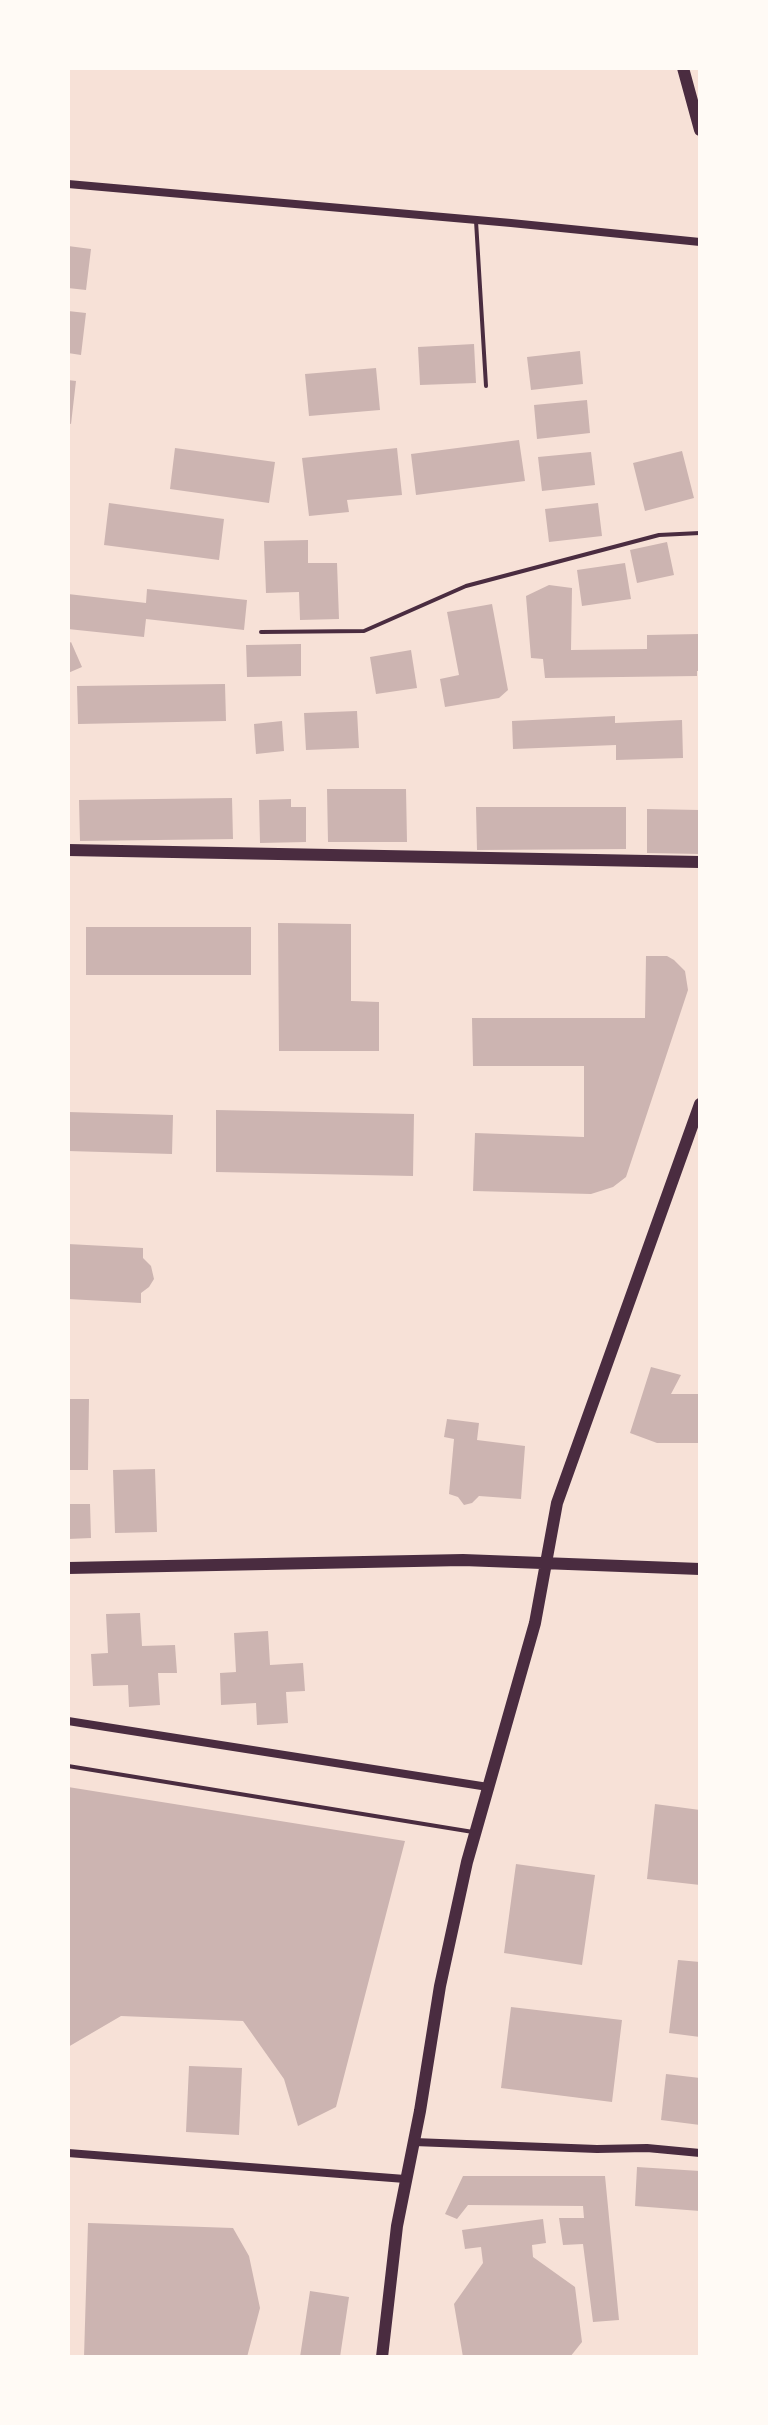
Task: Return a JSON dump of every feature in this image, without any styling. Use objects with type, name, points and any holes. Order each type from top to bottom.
[{"type":"main road","points":[[683,68],[700,130]]},
{"type":"main road","points":[[68,850],[700,862]]},
{"type":"main road","points":[[382,2357],[397,2226],[440,1986],[475,1832],[535,1623],[557,1503],[700,1104]]},
{"type":"main road","points":[[68,1568],[463,1560],[700,1569]]},
{"type":"street","points":[[68,184],[476,219],[700,242]]},
{"type":"street","points":[[68,1721],[488,1787]]},
{"type":"street","points":[[414,2142],[647,2148],[700,2153]]},
{"type":"street","points":[[68,2153],[405,2179]]},
{"type":"lane","points":[[476,219],[486,386]]},
{"type":"lane","points":[[261,632],[364,631],[466,586],[659,535],[700,533]]},
{"type":"lane","points":[[68,1766],[475,1832]]},
{"type":"building","points":[[68,246],[91,249],[86,290],[68,288]]},
{"type":"building","points":[[68,311],[86,313],[81,355],[68,353]]},
{"type":"building","points":[[474,344],[476,383],[420,385],[418,347]]},
{"type":"building","points":[[580,351],[583,384],[531,390],[527,357]]},
{"type":"building","points":[[376,368],[380,410],[309,416],[305,374]]},
{"type":"building","points":[[68,380],[76,381],[71,424],[68,423]]},
{"type":"building","points":[[587,400],[590,433],[537,439],[534,405]]},
{"type":"building","points":[[519,440],[525,481],[416,495],[411,454]]},
{"type":"building","points":[[175,448],[275,462],[269,503],[170,489]]},
{"type":"building","points":[[397,448],[402,495],[347,500],[349,512],[309,516],[302,458]]},
{"type":"building","points":[[682,451],[694,498],[645,511],[633,463]]},
{"type":"building","points":[[591,452],[595,485],[542,491],[538,457]]},
{"type":"building","points":[[109,503],[224,519],[219,560],[104,545]]},
{"type":"building","points":[[598,503],[602,536],[549,542],[545,509]]},
{"type":"building","points":[[308,540],[308,563],[337,563],[339,619],[300,620],[299,592],[266,593],[264,541]]},
{"type":"building","points":[[667,542],[674,575],[637,583],[630,550]]},
{"type":"building","points":[[625,563],[631,599],[582,606],[577,570]]},
{"type":"building","points":[[549,585],[572,588],[571,650],[647,649],[647,635],[700,634],[700,671],[697,671],[697,676],[545,678],[543,659],[531,658],[526,596]]},
{"type":"building","points":[[147,589],[247,600],[244,630],[146,619],[144,637],[68,629],[68,594],[146,603]]},
{"type":"building","points":[[492,604],[508,690],[499,698],[445,707],[440,679],[459,675],[447,612]]},
{"type":"building","points":[[71,642],[82,667],[68,673],[68,644]]},
{"type":"building","points":[[301,644],[301,676],[247,677],[246,645]]},
{"type":"building","points":[[411,650],[417,688],[376,694],[370,657]]},
{"type":"building","points":[[225,684],[226,721],[78,724],[77,686]]},
{"type":"building","points":[[357,711],[359,748],[306,750],[304,713]]},
{"type":"building","points":[[615,716],[615,723],[682,720],[683,758],[616,760],[616,745],[513,749],[512,721]]},
{"type":"building","points":[[282,721],[284,751],[256,754],[254,724]]},
{"type":"building","points":[[327,789],[406,789],[407,842],[328,842]]},
{"type":"building","points":[[232,798],[233,839],[80,841],[79,800]]},
{"type":"building","points":[[291,799],[291,807],[306,807],[306,842],[260,843],[259,800]]},
{"type":"building","points":[[476,807],[626,807],[626,849],[477,850]]},
{"type":"building","points":[[647,809],[700,810],[700,854],[647,853]]},
{"type":"building","points":[[278,923],[351,924],[351,1001],[379,1002],[379,1051],[279,1051]]},
{"type":"building","points":[[86,927],[251,927],[251,975],[86,975]]},
{"type":"building","points":[[646,956],[667,956],[674,960],[685,971],[688,990],[626,1177],[613,1187],[591,1194],[473,1191],[475,1133],[584,1137],[584,1066],[473,1066],[472,1018],[645,1018]]},
{"type":"building","points":[[216,1110],[414,1114],[413,1176],[216,1172]]},
{"type":"building","points":[[68,1112],[173,1115],[172,1154],[68,1151]]},
{"type":"building","points":[[68,1244],[143,1248],[143,1258],[151,1266],[154,1279],[141,1293],[141,1303],[68,1299]]},
{"type":"building","points":[[651,1367],[681,1375],[671,1394],[700,1394],[700,1443],[657,1443],[630,1433]]},
{"type":"building","points":[[68,1399],[89,1399],[88,1470],[68,1470]]},
{"type":"building","points":[[447,1419],[479,1423],[477,1440],[525,1446],[521,1499],[479,1496],[472,1503],[464,1505],[458,1497],[449,1494],[454,1439],[444,1437]]},
{"type":"building","points":[[155,1469],[157,1532],[115,1533],[113,1470]]},
{"type":"building","points":[[68,1504],[90,1504],[91,1538],[68,1539]]},
{"type":"building","points":[[140,1613],[142,1646],[175,1645],[177,1673],[158,1673],[160,1705],[129,1707],[128,1685],[93,1686],[91,1654],[108,1653],[106,1614]]},
{"type":"building","points":[[268,1631],[270,1665],[303,1663],[305,1691],[286,1692],[288,1723],[257,1725],[256,1703],[221,1705],[220,1673],[236,1672],[234,1633]]},
{"type":"building","points":[[68,1787],[405,1841],[336,2107],[298,2126],[284,2079],[243,2021],[121,2016],[68,2047]]},
{"type":"building","points":[[655,1804],[700,1810],[700,1885],[647,1879]]},
{"type":"building","points":[[516,1864],[595,1875],[582,1965],[504,1953]]},
{"type":"building","points":[[678,1960],[700,1962],[700,2037],[669,2033]]},
{"type":"building","points":[[511,2007],[622,2020],[612,2102],[501,2088]]},
{"type":"building","points":[[189,2066],[242,2068],[239,2135],[186,2132]]},
{"type":"building","points":[[666,2074],[700,2078],[700,2125],[661,2120]]},
{"type":"building","points":[[637,2167],[700,2171],[700,2211],[635,2206]]},
{"type":"building","points":[[463,2176],[605,2176],[619,2320],[593,2322],[583,2244],[563,2245],[559,2218],[584,2218],[583,2206],[468,2205],[457,2219],[445,2214]]},
{"type":"building","points":[[543,2219],[546,2243],[532,2245],[533,2257],[575,2287],[582,2342],[570,2357],[463,2357],[454,2304],[483,2263],[481,2247],[465,2249],[462,2230]]},
{"type":"building","points":[[88,2223],[233,2228],[249,2256],[260,2308],[247,2357],[84,2357]]},
{"type":"building","points":[[310,2291],[349,2297],[340,2357],[300,2357]]}]
